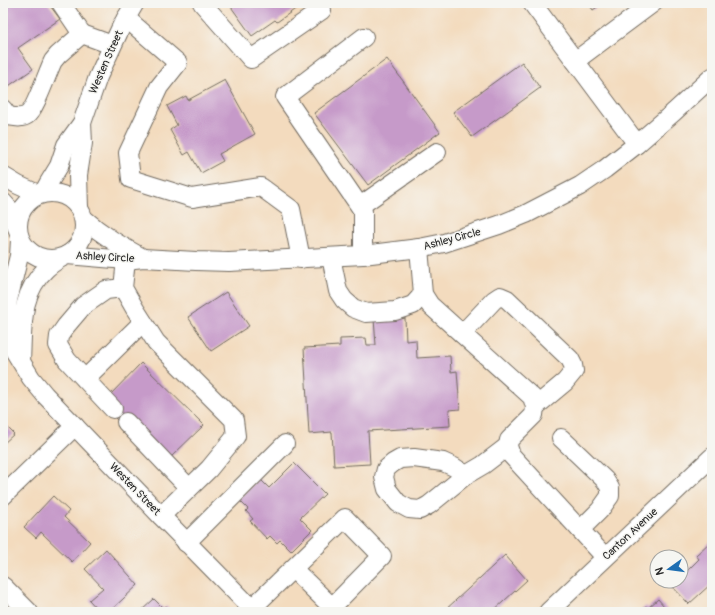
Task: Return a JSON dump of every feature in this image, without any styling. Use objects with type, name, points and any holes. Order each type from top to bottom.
[{"type":"street","points":[[61,3],[82,34],[112,45]]},
{"type":"street","points":[[202,3],[251,59],[322,10]]},
{"type":"street","points":[[532,3],[637,144]]},
{"type":"street","points":[[575,61],[653,3]]},
{"type":"street","points":[[131,10],[178,63],[159,87],[128,153],[131,179],[192,198],[261,187],[291,209],[301,259]]},
{"type":"street","name":"Westen Street","points":[[41,194],[59,166],[66,145],[82,123],[98,77],[112,45],[131,10]]},
{"type":"street","points":[[3,109],[8,116],[19,118],[27,115],[33,108],[53,61],[82,34]]},
{"type":"street","points":[[363,255],[363,211],[285,97],[364,37]]},
{"type":"street","name":"Ashley Circle","points":[[64,256],[229,262],[387,253],[444,243],[499,225],[526,214],[580,186],[637,144],[712,77]]},
{"type":"street","name":"Westen Street","points":[[81,213],[78,175],[83,143],[82,123]]},
{"type":"street","points":[[360,206],[437,152]]},
{"type":"street","points":[[3,176],[18,185],[41,194]]},
{"type":"street","points":[[19,234],[18,219],[20,211],[31,198],[41,194],[53,192],[63,195],[72,200],[81,213],[84,229],[81,240],[75,248],[46,269],[34,284],[26,302],[22,321],[20,361]]},
{"type":"street","points":[[3,202],[10,210],[26,248],[33,254],[42,258],[52,259],[64,256]]},
{"type":"street","name":"Ashley Circle","points":[[81,213],[96,230],[115,242],[134,259]]},
{"type":"street","name":"Westen Street","points":[[19,234],[19,256],[5,300],[6,346],[20,361],[40,389],[186,543],[253,610]]},
{"type":"street","points":[[419,248],[423,294],[430,305],[532,397],[535,407],[534,415],[509,440],[508,446],[511,455],[605,557]]},
{"type":"street","points":[[331,257],[338,291],[344,300],[353,308],[366,313],[395,311],[413,305],[423,294]]},
{"type":"street","points":[[123,288],[134,259]]},
{"type":"street","points":[[123,288],[156,342],[234,420],[236,436],[209,469],[161,516]]},
{"type":"street","points":[[113,409],[67,360],[58,346],[59,336],[83,306],[106,290],[123,288]]},
{"type":"street","points":[[462,334],[494,300],[500,296],[507,299],[570,359],[574,371],[565,382],[535,407]]},
{"type":"street","points":[[85,379],[143,322]]},
{"type":"street","points":[[126,422],[189,488]]},
{"type":"street","points":[[3,496],[75,426]]},
{"type":"street","points":[[561,438],[605,480],[610,488],[610,496],[600,510],[580,530]]},
{"type":"street","points":[[186,543],[285,444]]},
{"type":"street","points":[[466,475],[483,465],[508,446]]},
{"type":"street","name":"Canton Avenue","points":[[548,612],[712,457]]},
{"type":"street","points":[[253,610],[264,596],[345,518],[382,556],[332,607],[293,569]]},
{"type":"street","points":[[3,586],[30,612]]},
{"type":"building","points":[[3,3],[48,3],[60,19],[18,48],[33,69],[3,90]]},
{"type":"building","points":[[299,3],[301,5],[277,22],[275,20],[252,36],[229,4]]},
{"type":"building","points":[[588,3],[603,3],[593,10]]},
{"type":"building","points":[[387,59],[440,132],[368,185],[314,113]]},
{"type":"building","points":[[522,62],[540,88],[472,137],[453,112]]},
{"type":"building","points":[[225,80],[255,134],[219,154],[223,161],[201,173],[189,152],[184,155],[170,130],[177,125],[167,106],[186,96],[188,100]]},
{"type":"building","points":[[226,292],[249,326],[211,351],[188,317]]},
{"type":"building","points":[[405,318],[406,341],[416,340],[417,358],[450,356],[451,372],[457,371],[460,409],[449,410],[450,426],[368,431],[370,464],[334,466],[332,432],[309,434],[304,348],[340,346],[340,339],[366,338],[367,345],[376,345],[374,319]]},
{"type":"building","points":[[141,363],[204,425],[170,458],[123,426],[109,412],[108,397]]},
{"type":"building","points":[[3,423],[14,434],[3,444]]},
{"type":"building","points":[[294,463],[325,494],[300,518],[312,530],[291,551],[280,540],[277,543],[270,536],[267,539],[250,521],[253,519],[246,511],[248,509],[238,499],[259,478],[269,488]]},
{"type":"building","points":[[53,496],[69,511],[64,517],[90,542],[72,562],[41,532],[36,538],[24,527]]},
{"type":"building","points":[[711,541],[712,542],[712,583],[689,604],[675,589],[689,589],[689,569],[699,559],[696,555]]},
{"type":"building","points":[[106,549],[138,585],[109,612],[100,612],[89,600],[103,588],[85,569]]},
{"type":"building","points":[[505,555],[527,580],[492,612],[444,611]]},
{"type":"building","points":[[154,599],[164,609],[166,606],[172,612],[140,612]]},
{"type":"building","points":[[658,599],[669,612],[639,612],[646,606],[648,608]]}]
